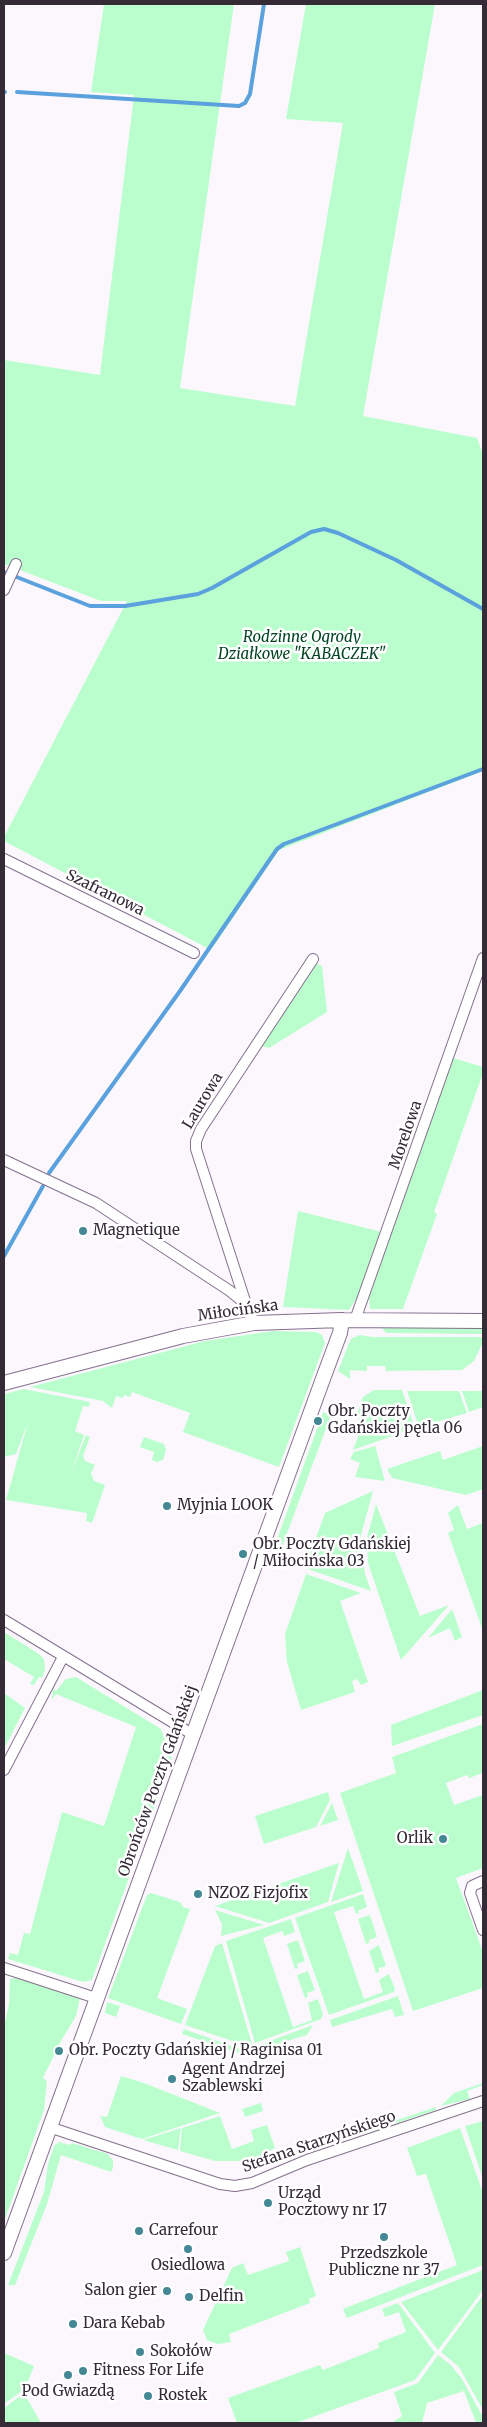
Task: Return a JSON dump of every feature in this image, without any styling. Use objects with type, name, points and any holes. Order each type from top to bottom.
[{"type":"street","points":[[4,590],[16,564]]},
{"type":"street","name":"Szafranowa","points":[[4,859],[194,952]]},
{"type":"street","name":"Morelowa","points":[[348,1320],[483,958]]},
{"type":"street","name":"Laurowa","points":[[254,1323],[246,1304],[196,1149],[196,1141],[201,1129],[313,959]]},
{"type":"street","name":"Laurowa","points":[[4,1160],[96,1202],[230,1291],[246,1304]]},
{"type":"street","name":"Miłocińska","points":[[4,1383],[183,1336],[254,1323],[348,1320],[483,1321]]},
{"type":"street","name":"Obrońców Poczty Gdańskiej","points":[[4,2253],[192,1734],[340,1333],[348,1320]]},
{"type":"street","points":[[4,1620],[192,1734]]},
{"type":"street","points":[[4,1770],[63,1657]]},
{"type":"street","points":[[483,1882],[472,1886],[470,1893],[483,1930]]},
{"type":"street","points":[[4,1968],[96,1998]]},
{"type":"street","name":"Stefana Starzyńskiego","points":[[50,2127],[220,2184],[235,2186],[252,2182],[307,2160],[483,2101]]},
{"type":"green space","name":"Rodzinne Ogrody Działkowe \"KABACZEK\"","points":[[104,4],[234,4],[180,388],[295,406],[343,123],[286,119],[306,4],[435,4],[363,416],[477,438],[483,455],[483,771],[279,850],[211,950],[4,841],[4,837],[127,601],[101,601],[4,564],[4,360],[100,375],[134,95],[91,92]]},
{"type":"green space","points":[[316,963],[322,966],[327,1012],[269,1048],[256,1045]]},
{"type":"green space","points":[[453,1058],[483,1067],[483,1073],[434,1212],[437,1214],[403,1309],[370,1309],[369,1298]]},
{"type":"green space","points":[[298,1211],[382,1232],[360,1293],[349,1310],[283,1307]]},
{"type":"green space","points":[[381,1327],[482,1328],[483,1334],[386,1333]]},
{"type":"green space","points":[[273,1331],[316,1332],[322,1335],[325,1343],[279,1467],[183,1432],[190,1413],[132,1392],[130,1397],[124,1395],[123,1398],[116,1396],[112,1408],[103,1401],[30,1387],[205,1341]]},
{"type":"green space","points":[[360,1335],[372,1337],[483,1337],[483,1342],[474,1361],[462,1370],[386,1371],[385,1366],[367,1366],[367,1371],[350,1370],[350,1379],[338,1371],[352,1338]]},
{"type":"green space","points":[[24,1389],[90,1402],[89,1407],[83,1406],[75,1431],[84,1435],[71,1473],[86,1435],[90,1437],[83,1456],[85,1461],[95,1465],[91,1474],[94,1481],[105,1485],[92,1523],[86,1521],[87,1513],[6,1500],[28,1422],[16,1454],[4,1457],[4,1394]]},
{"type":"green space","points":[[374,1390],[402,1390],[415,1428],[353,1450],[359,1434],[356,1432],[360,1415],[357,1414],[363,1397]]},
{"type":"green space","points":[[407,1391],[459,1391],[467,1413],[419,1427]]},
{"type":"green space","points":[[462,1391],[483,1391],[483,1407],[469,1412]]},
{"type":"green space","points":[[323,1412],[331,1415],[282,1547],[276,1542]]},
{"type":"green space","points":[[144,1437],[164,1444],[166,1450],[163,1460],[157,1462],[152,1460],[154,1452],[140,1447]]},
{"type":"green space","points":[[375,1446],[385,1481],[355,1477],[360,1463],[350,1459],[354,1452]]},
{"type":"green space","points":[[483,1446],[483,1489],[466,1495],[392,1478],[387,1469],[440,1451],[443,1460]]},
{"type":"green space","points":[[373,1491],[360,1539],[365,1574],[371,1591],[305,1568],[325,1513]]},
{"type":"green space","points":[[376,1504],[420,1616],[449,1605],[401,1660],[368,1563],[367,1537]]},
{"type":"green space","points":[[458,1505],[467,1529],[483,1523],[483,1631],[448,1533],[454,1530],[448,1513]]},
{"type":"green space","points":[[306,1574],[361,1593],[340,1601],[368,1682],[361,1685],[357,1679],[352,1681],[355,1692],[301,1710],[287,1662],[285,1634]]},
{"type":"green space","points":[[452,1609],[462,1637],[455,1641],[450,1628],[428,1638]]},
{"type":"green space","points":[[4,1632],[44,1659],[45,1670],[42,1678],[39,1677],[34,1685],[30,1684],[34,1677],[4,1659]]},
{"type":"green space","points":[[76,1677],[161,1729],[172,1759],[92,1980],[83,1982],[8,1959],[10,1953],[18,1955],[24,1933],[30,1934],[62,1812],[104,1826],[136,1727],[56,1694],[52,1700],[53,1689],[56,1691],[66,1679]]},
{"type":"green space","points":[[483,1690],[483,1715],[392,1746],[391,1725]]},
{"type":"green space","points":[[4,1693],[25,1708],[5,1747],[4,1746]]},
{"type":"green space","points":[[483,1724],[483,1773],[469,1778],[467,1775],[446,1783],[454,1805],[483,1795],[483,1868],[456,1878],[483,1952],[483,1988],[413,2011],[340,1793],[396,1773],[392,1757]]},
{"type":"green space","points":[[328,1792],[330,1800],[316,1827],[264,1844],[255,1816]]},
{"type":"green space","points":[[332,1803],[338,1820],[320,1826]]},
{"type":"green space","points":[[348,1848],[363,1891],[331,1902]]},
{"type":"green space","points":[[339,1863],[328,1902],[269,1923],[215,1906]]},
{"type":"green space","points":[[151,1893],[180,1902],[183,1907],[190,1909],[157,1998],[187,2009],[181,2024],[108,1998],[147,1895]]},
{"type":"green space","points":[[363,1894],[367,1907],[358,1911],[359,1913],[356,1914],[353,1906],[334,1912],[364,1999],[383,1992],[379,1980],[389,1974],[395,1989],[394,1992],[329,2015],[295,1918]]},
{"type":"green space","points":[[215,1910],[264,1925],[221,1936],[222,1924]]},
{"type":"green space","points":[[370,1915],[377,1937],[369,1940],[369,1943],[366,1944],[358,1919]]},
{"type":"green space","points":[[291,1919],[295,1932],[284,1936],[282,1931],[263,1938],[293,2027],[312,2020],[308,2003],[318,1999],[323,2014],[321,2019],[255,2043],[226,1941]]},
{"type":"green space","points":[[298,1940],[305,1961],[297,1964],[298,1968],[295,1969],[287,1944]]},
{"type":"green space","points":[[222,1943],[252,2044],[247,2046],[185,2025],[215,1946]]},
{"type":"green space","points":[[379,1945],[386,1966],[379,1968],[379,1972],[376,1973],[369,1951]]},
{"type":"green space","points":[[308,1971],[315,1990],[307,1993],[308,1997],[305,1998],[297,1975]]},
{"type":"green space","points":[[20,1977],[80,1998],[76,2016],[43,2078],[47,2081],[44,2110],[4,2222],[4,2027],[9,2004],[10,1979]]},
{"type":"green space","points":[[398,1996],[404,2015],[395,2017],[392,2009],[332,2027],[330,2020]]},
{"type":"green space","points":[[107,2002],[120,2006],[116,2017],[105,2013]]},
{"type":"green space","points":[[313,2025],[307,2035],[244,2054],[245,2050]]},
{"type":"green space","points":[[184,2029],[243,2050],[242,2054],[182,2034]]},
{"type":"green space","points":[[121,2076],[220,2113],[142,2139],[105,2127],[100,2116],[107,2117]]},
{"type":"green space","points":[[483,2083],[483,2085],[467,2091],[470,2099],[441,2106],[454,2093]]},
{"type":"green space","points":[[261,2103],[263,2111],[245,2117],[242,2109]]},
{"type":"green space","points":[[436,2107],[436,2110],[308,2152],[307,2150]]},
{"type":"green space","points":[[220,2116],[232,2149],[254,2141],[251,2130],[267,2125],[275,2148],[251,2161],[215,2161],[180,2151],[182,2128]]},
{"type":"green space","points":[[483,2121],[483,2179],[465,2126]]},
{"type":"green space","points":[[181,2128],[178,2150],[143,2140]]},
{"type":"green space","points":[[460,2128],[483,2193],[483,2265],[347,2318],[343,2309],[345,2308],[457,2265],[426,2174],[417,2176],[407,2148]]},
{"type":"green space","points":[[59,2142],[70,2145],[72,2143],[108,2154],[113,2161],[113,2168],[111,2172],[61,2155],[47,2204],[15,2285],[8,2285],[44,2192],[48,2164],[54,2146]]},
{"type":"green space","points":[[300,2247],[316,2296],[309,2299],[310,2303],[229,2334],[231,2342],[218,2344],[207,2340],[203,2330],[232,2268],[243,2263],[248,2275],[289,2261],[286,2252]]},
{"type":"green space","points":[[483,2270],[483,2290],[438,2350],[401,2302]]},
{"type":"green space","points":[[483,2295],[483,2410],[459,2367],[441,2352]]},
{"type":"green space","points":[[398,2303],[435,2353],[415,2380],[296,2423],[237,2423],[228,2398],[320,2365],[323,2370],[379,2348],[378,2343],[406,2332],[399,2312],[385,2317],[382,2309]]},
{"type":"green space","points":[[4,2353],[34,2366],[25,2389],[4,2404]]},
{"type":"green space","points":[[438,2355],[451,2365],[462,2379],[483,2417],[483,2423],[476,2423],[464,2391],[427,2403],[422,2423],[391,2423],[402,2416],[394,2392],[418,2383]]},
{"type":"green space","points":[[24,2393],[41,2423],[4,2423],[4,2408]]},
{"type":"waterway","points":[[17,92],[239,106],[245,103],[250,94],[264,4]]},
{"type":"waterway","points":[[4,572],[90,606],[125,606],[198,594],[311,532],[324,529],[338,533],[396,560],[483,609]]},
{"type":"waterway","points":[[49,1173],[180,991],[277,849],[284,844],[483,769]]},
{"type":"waterway","points":[[4,1256],[43,1186]]},
{"type":"place","name":"Magnetique","points":[[83,1231]]},
{"type":"place","name":"Obr. Poczty Gdańskiej pętla 06","points":[[318,1421]]},
{"type":"place","name":"Myjnia LOOK","points":[[167,1506]]},
{"type":"place","name":"Obr. Poczty Gdańskiej / Miłocińska 03","points":[[243,1554]]},
{"type":"place","name":"Orlik","points":[[443,1839]]},
{"type":"place","name":"NZOZ Fizjofix","points":[[198,1894]]},
{"type":"place","name":"Obr. Poczty Gdańskiej / Raginisa 01","points":[[59,2051]]},
{"type":"place","name":"Agent Andrzej Szablewski","points":[[172,2079]]},
{"type":"place","name":"Urząd Pocztowy nr 17","points":[[268,2203]]},
{"type":"place","name":"Carrefour","points":[[139,2231]]},
{"type":"place","name":"Przedszkole Publiczne nr 37","points":[[384,2237]]},
{"type":"place","name":"Osiedlowa","points":[[188,2249]]},
{"type":"place","name":"Salon gier","points":[[167,2291]]},
{"type":"place","name":"Delfin","points":[[189,2297]]},
{"type":"place","name":"Dara Kebab","points":[[73,2324]]},
{"type":"place","name":"Sokołów","points":[[140,2352]]},
{"type":"place","name":"Fitness For Life","points":[[83,2371]]},
{"type":"place","name":"Pod Gwiazdą","points":[[68,2375]]},
{"type":"place","name":"Rostek","points":[[148,2396]]}]
